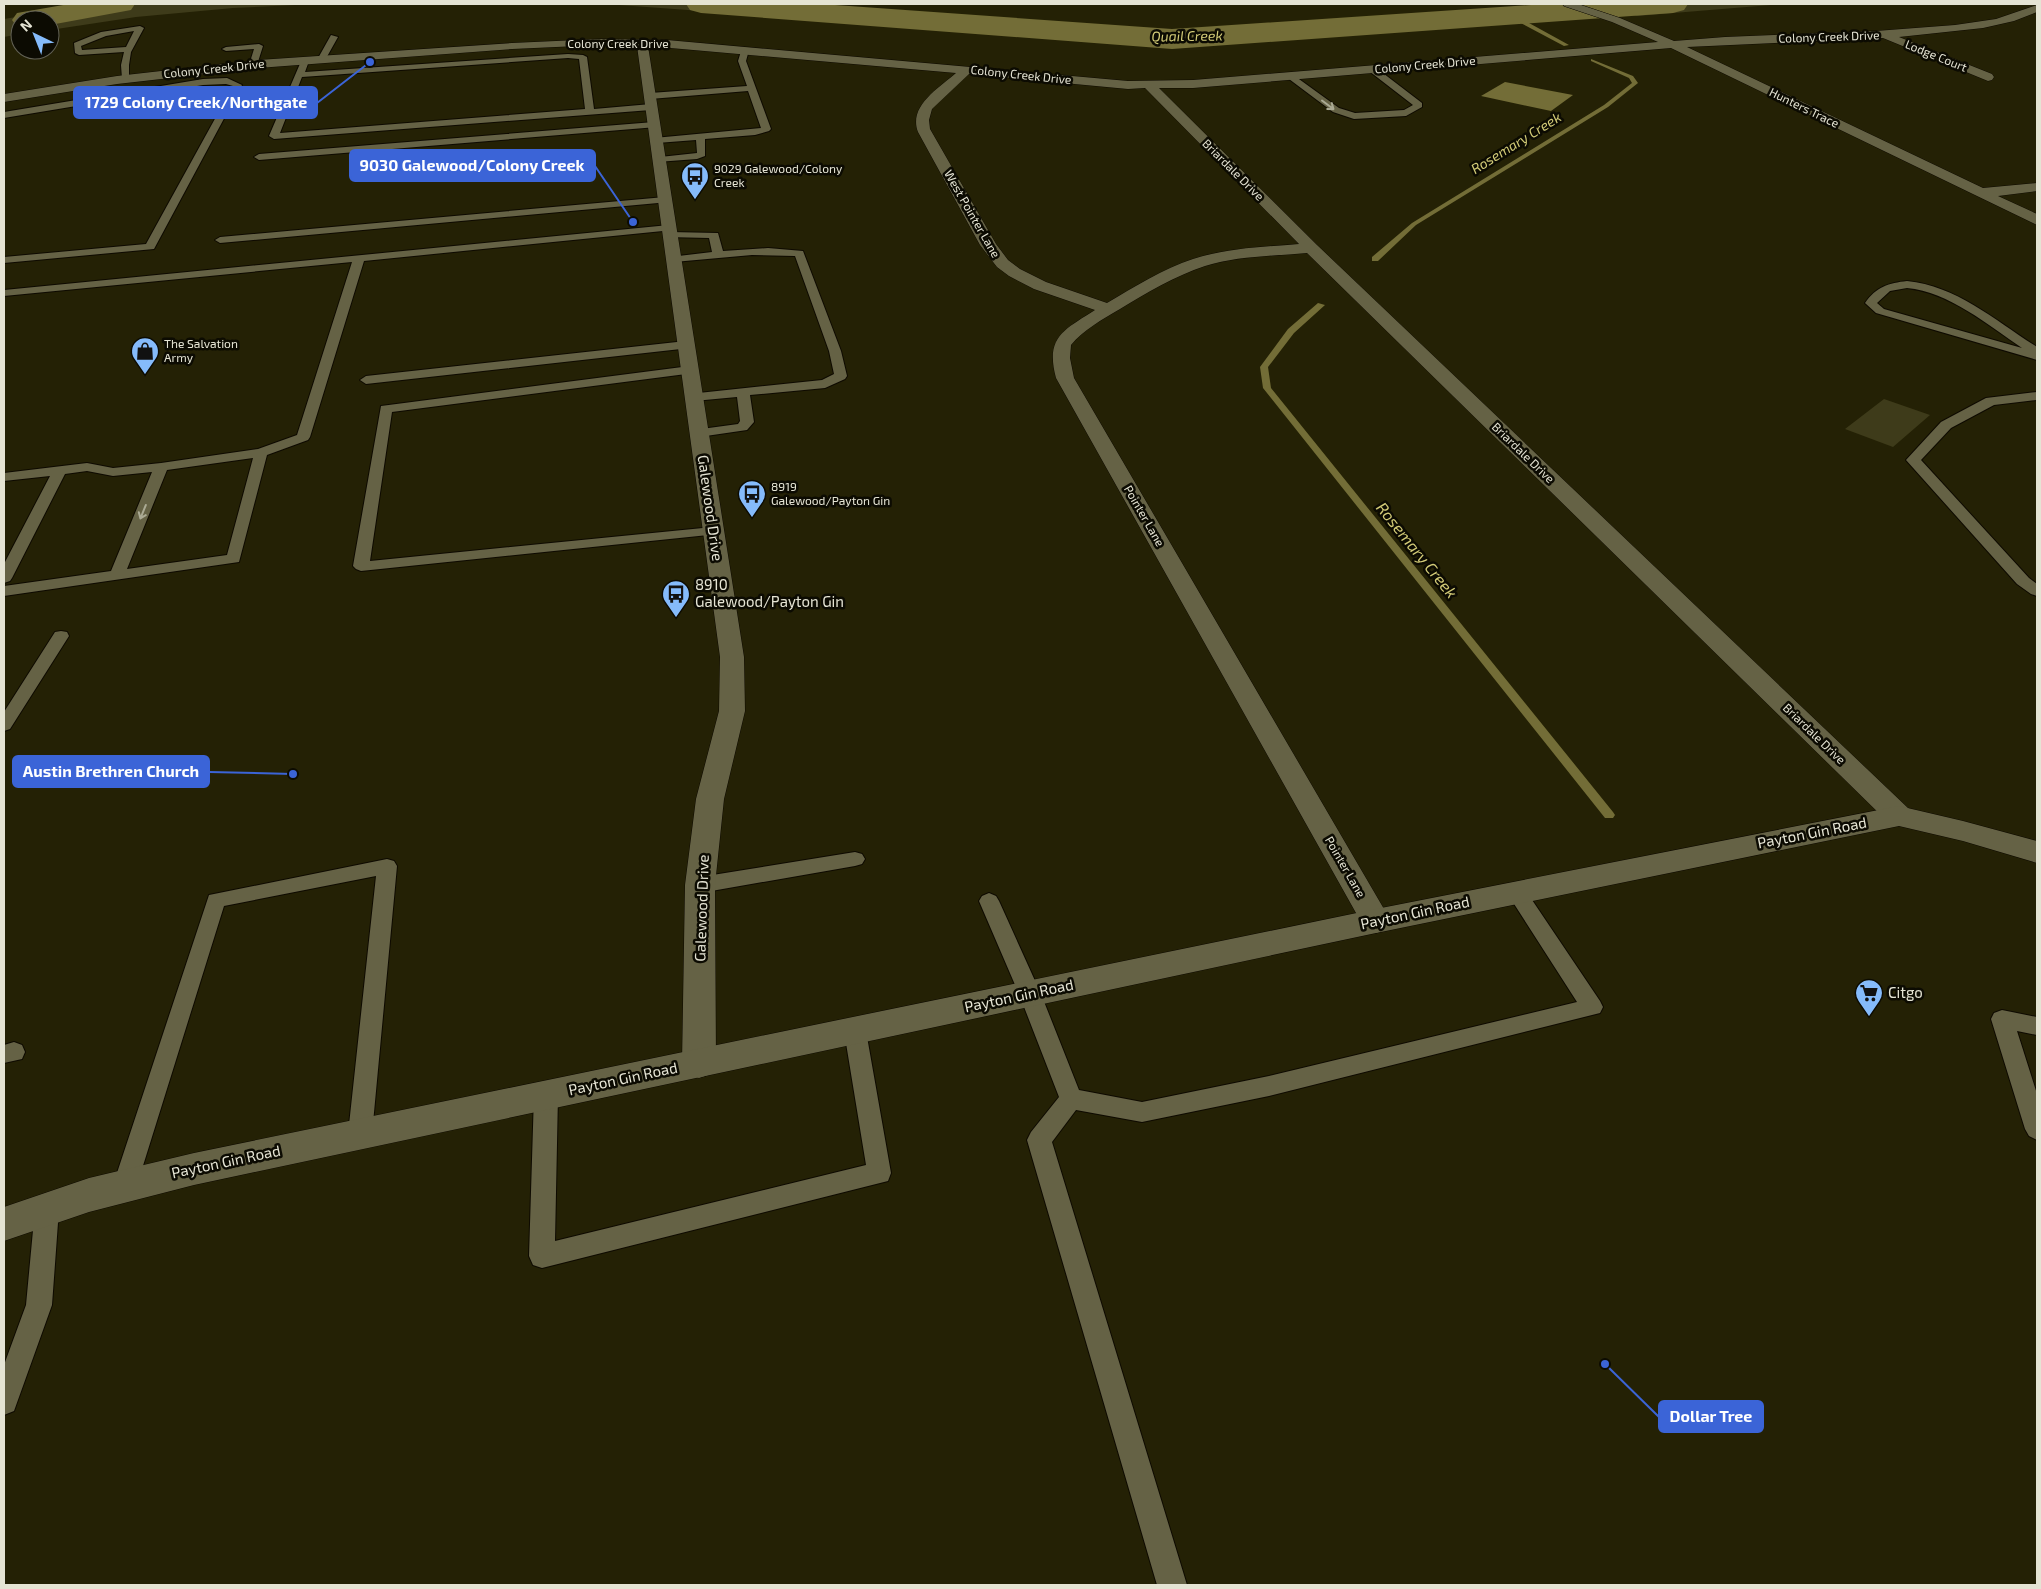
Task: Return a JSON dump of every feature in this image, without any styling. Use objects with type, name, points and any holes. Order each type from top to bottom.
[{"type":"street","name":"Hunters Trace","points":[[1568,4],[1616,20],[1672,44],[2037,220]]},
{"type":"street","name":"Colony Creek Drive","points":[[4,98],[126,79],[229,67],[525,45],[642,42],[1150,86],[1725,40],[1792,40],[1884,35],[2003,22],[2018,18],[2037,8]]},
{"type":"street","name":"Lodge Court","points":[[1884,35],[1988,77]]},
{"type":"street","name":"Galewood Drive","points":[[642,42],[732,657],[732,711],[710,799],[700,886],[699,1064]]},
{"type":"street","name":"West Pointer Lane","points":[[966,70],[926,107],[922,122],[925,132],[988,245],[999,261],[1017,274],[1109,309]]},
{"type":"street","name":"Briardale Drive","points":[[1150,86],[1311,248],[1899,816]]},
{"type":"street","points":[[1981,194],[2037,187]]},
{"type":"street","name":"Pointer Lane","points":[[1311,248],[1224,257],[1198,263],[1175,272],[1076,328],[1062,343],[1060,362],[1066,378],[1376,921]]},
{"type":"street","name":"Payton Gin Road","points":[[4,1224],[125,1185],[194,1168],[1376,921],[1899,816],[1963,831],[2037,852]]},
{"type":"lane","points":[[126,79],[123,68],[128,49],[140,28],[104,34],[77,45],[79,53],[128,49]]},
{"type":"lane","points":[[321,60],[334,37]]},
{"type":"lane","points":[[226,49],[259,46],[253,65]]},
{"type":"lane","points":[[305,61],[274,136],[590,111],[700,136],[755,132],[766,129],[742,61],[745,50]]},
{"type":"lane","points":[[299,75],[568,56],[583,58],[590,111]]},
{"type":"lane","points":[[227,81],[229,67]]},
{"type":"lane","points":[[1289,76],[1336,110],[1354,116],[1406,113],[1419,105],[1372,69]]},
{"type":"lane","points":[[4,114],[161,88],[227,81],[238,85],[150,246],[4,260]]},
{"type":"lane","points":[[258,156],[654,126],[752,88]]},
{"type":"lane","points":[[654,126],[697,156],[702,154],[700,136]]},
{"type":"lane","points":[[220,240],[665,200]]},
{"type":"lane","points":[[4,293],[359,258],[670,232],[714,236],[718,255]]},
{"type":"lane","points":[[674,259],[782,251],[799,253],[830,334],[842,376],[825,384],[694,398]]},
{"type":"lane","points":[[4,477],[87,467],[114,472],[161,467],[261,453],[303,437],[359,258]]},
{"type":"lane","points":[[1917,285],[1950,296],[2037,354],[1880,311],[1871,303],[1875,296],[1885,288],[1917,285]]},
{"type":"lane","points":[[366,380],[686,345]]},
{"type":"lane","points":[[690,370],[386,409],[361,566],[713,531]]},
{"type":"lane","points":[[699,434],[742,427],[747,422],[743,392]]},
{"type":"lane","points":[[2037,396],[1991,401],[1946,425],[1913,460],[2023,581],[2037,592]]},
{"type":"lane","points":[[4,591],[234,559],[261,453]]},
{"type":"lane","points":[[117,575],[161,467]]},
{"type":"lane","points":[[4,578],[59,471]]},
{"type":"lane","points":[[4,724],[61,636]]},
{"type":"lane","points":[[700,886],[854,859]]},
{"type":"lane","points":[[125,1185],[216,900],[388,866],[360,1134]]},
{"type":"lane","points":[[1071,1099],[1142,1112],[1269,1086],[1592,1007],[1517,893]]},
{"type":"lane","points":[[989,901],[1030,994],[1071,1099]]},
{"type":"lane","points":[[2037,1026],[2002,1019],[2037,1129]]},
{"type":"lane","points":[[546,1095],[542,1256],[879,1173],[855,1031]]},
{"type":"lane","points":[[1071,1099],[1039,1140],[1172,1585]]},
{"type":"lane","points":[[4,1401],[39,1305],[48,1209]]},
{"type":"shaded area","points":[[95,4],[316,4],[233,8],[136,17],[60,28],[59,10]]},
{"type":"shaded area","points":[[605,4],[815,4],[1169,33],[1544,5],[1582,17],[1176,45]]},
{"type":"shaded area","points":[[1596,4],[1783,4],[1637,16]]},
{"type":"shaded area","points":[[10,18],[10,36],[4,37],[4,19]]},
{"type":"shaded area","points":[[1505,82],[1573,95],[1551,111],[1481,96]]},
{"type":"shaded area","points":[[1884,399],[1930,415],[1893,447],[1845,429]]},
{"type":"waterway","name":"Quail Creek","points":[[60,14],[120,4]]},
{"type":"waterway","name":"Quail Creek","points":[[701,4],[1172,39],[1673,4]]},
{"type":"waterway","points":[[1518,15],[1517,19],[1566,45]]},
{"type":"waterway","name":"Rosemary Creek","points":[[1375,259],[1414,224],[1606,106],[1635,83],[1631,77],[1593,60]]},
{"type":"waterway","name":"Rosemary Creek","points":[[1321,305],[1291,331],[1264,367],[1267,388],[1609,815]]},
{"type":"place","name":"1729 Colony Creek/Northgate","points":[[370,62]]},
{"type":"place","name":"9029 Galewood/Colony Creek","points":[[695,200]]},
{"type":"place","name":"9030 Galewood/Colony Creek","points":[[633,222]]},
{"type":"place","name":"The Salvation Army","points":[[145,375]]},
{"type":"place","name":"8919 Galewood/Payton Gin","points":[[752,518]]},
{"type":"place","name":"8910 Galewood/Payton Gin","points":[[676,618]]},
{"type":"place","name":"Austin Brethren Church","points":[[293,774]]},
{"type":"place","name":"Citgo","points":[[1869,1017]]},
{"type":"place","name":"Dollar Tree","points":[[1605,1364]]}]
